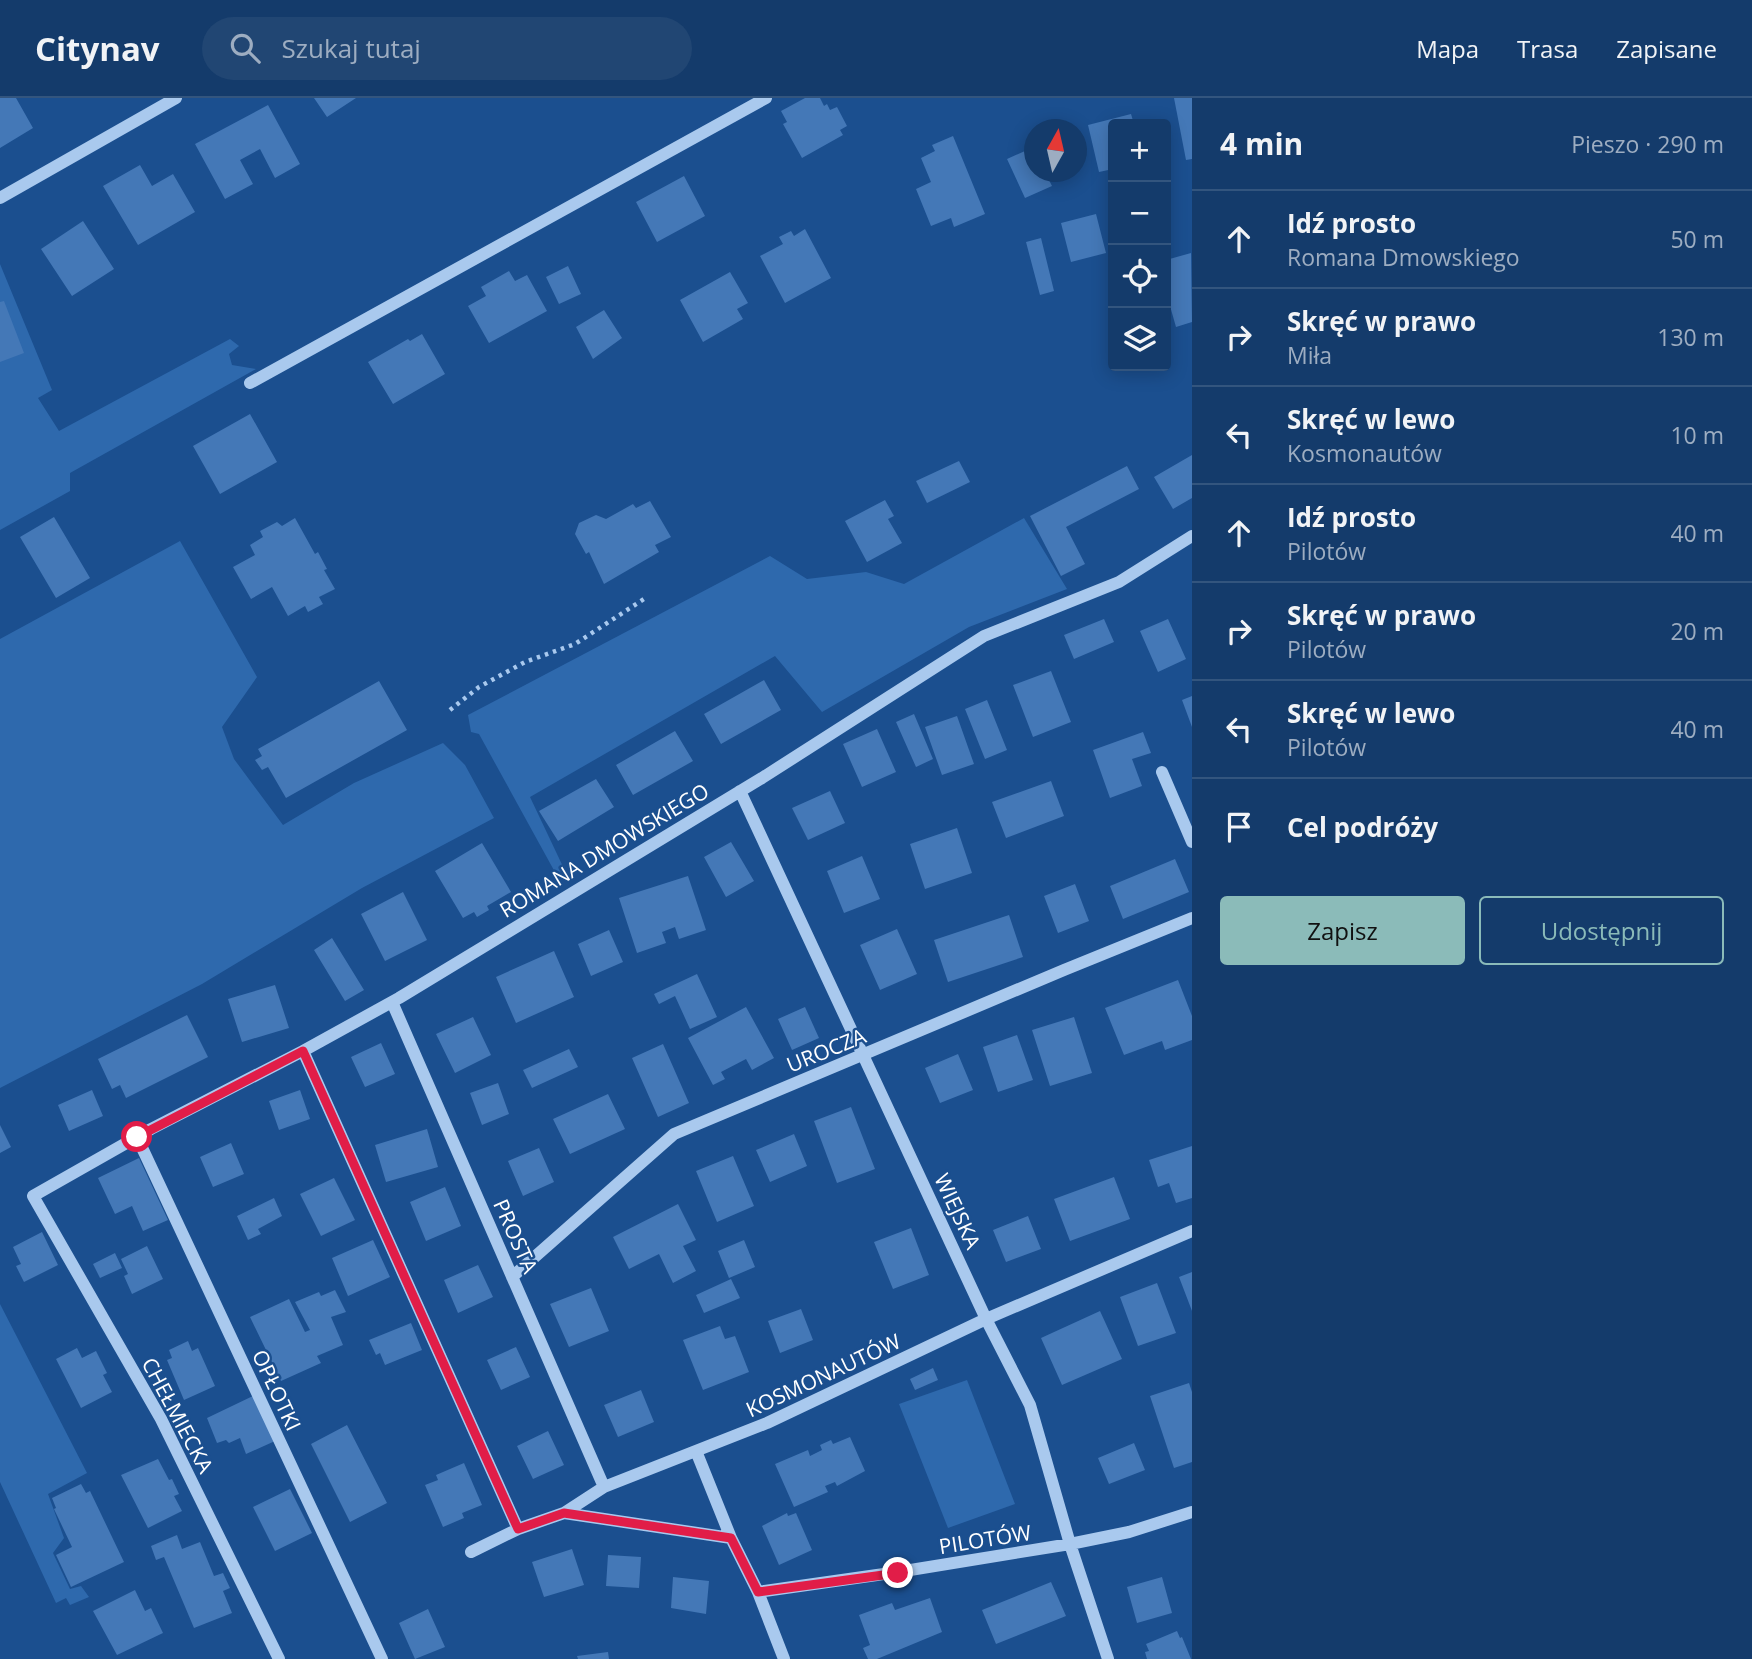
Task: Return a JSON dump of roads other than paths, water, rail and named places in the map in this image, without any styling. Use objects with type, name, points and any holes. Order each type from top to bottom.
[{"type":"street","points":[[0,198],[176,98]]},
{"type":"street","points":[[250,383],[766,98]]},
{"type":"street","name":"ROMANA DMOWSKIEGO","points":[[33,1196],[137,1137],[392,1002],[740,791],[984,636],[1119,582],[1192,536]]},
{"type":"street","points":[[1162,772],[1192,842]]},
{"type":"street","name":"WIEJSKA","points":[[740,791],[986,1319],[1030,1405],[1070,1544],[1108,1659]]},
{"type":"street","name":"UROCZA","points":[[512,1276],[674,1134],[1192,918]]},
{"type":"street","name":"PROSTA","points":[[392,1002],[604,1487]]},
{"type":"street","points":[[303,1051],[518,1529]]},
{"type":"street","name":"OPŁOTKI","points":[[137,1137],[382,1659]]},
{"type":"street","name":"CHEŁMIECKA","points":[[33,1196],[161,1419],[279,1659]]},
{"type":"street","name":"KOSMONAUTÓW","points":[[471,1552],[518,1529],[564,1513],[604,1487],[767,1423],[986,1319],[1192,1231]]},
{"type":"street","points":[[696,1451],[731,1538],[758,1592],[784,1659]]},
{"type":"street","name":"PILOTÓW","points":[[758,1592],[898,1573],[1070,1544],[1129,1532],[1192,1512]]},
{"type":"street","points":[[564,1513],[731,1538]]}]
